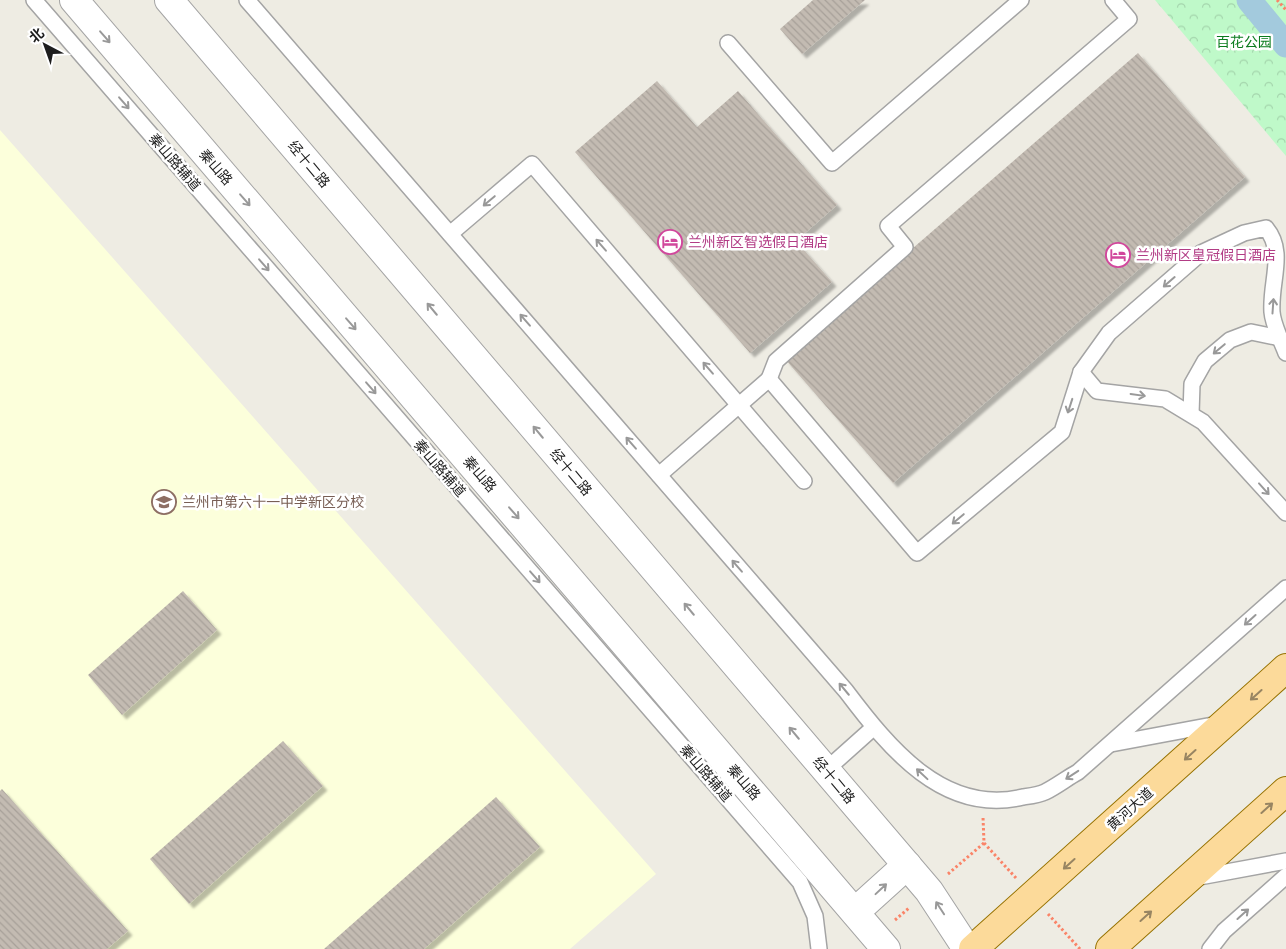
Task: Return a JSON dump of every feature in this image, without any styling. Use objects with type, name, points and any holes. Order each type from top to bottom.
[{"type":"main road","name":"黄河大道","points":[[973,949],[1286,668]]},
{"type":"main road","points":[[1110,949],[1286,791]]},
{"type":"street","name":"秦山路","points":[[74,0],[886,949]]},
{"type":"street","name":"经十二路","points":[[169,0],[929,891],[967,949]]},
{"type":"street","points":[[856,912],[907,865]]},
{"type":"lane","name":"秦山路辅道","points":[[34,0],[800,882],[816,916],[819,949]]},
{"type":"lane","points":[[247,0],[846,691],[873,728],[930,782],[966,798],[1006,802],[1044,792],[1078,772],[1286,588]]},
{"type":"lane","points":[[728,43],[832,162],[1021,0]]},
{"type":"lane","points":[[659,475],[769,379],[776,361],[905,247],[888,226],[1129,19],[1113,0]]},
{"type":"lane","points":[[450,234],[532,164],[740,404],[804,481]]},
{"type":"lane","points":[[769,379],[917,553],[1062,432],[1082,372],[1109,333],[1201,254],[1244,233],[1266,228],[1275,236],[1281,249],[1272,312],[1286,353]]},
{"type":"lane","points":[[1191,414],[1192,384],[1205,361],[1230,340],[1251,332],[1280,338]]},
{"type":"lane","points":[[1082,372],[1097,391],[1165,399],[1203,422],[1286,513]]},
{"type":"lane","points":[[1109,744],[1226,722]]},
{"type":"lane","points":[[826,770],[873,728]]},
{"type":"lane","points":[[1188,879],[1286,861]]},
{"type":"lane","points":[[1210,949],[1224,931],[1286,876]]},
{"type":"path","points":[[1277,0],[1286,10]]},
{"type":"shaded area","name":"兰州市第六十一中学新区分校","points":[[0,130],[656,874],[570,949],[0,949]]},
{"type":"green space","name":"百花公园","points":[[1155,0],[1286,0],[1286,156]]},
{"type":"building","points":[[813,0],[865,0],[802,54],[780,29]]},
{"type":"building","points":[[1138,53],[1245,177],[893,483],[785,359]]},
{"type":"building","points":[[657,81],[697,127],[738,91],[837,205],[796,241],[832,282],[750,353],[575,152]]},
{"type":"building","points":[[183,591],[217,630],[122,715],[88,675]]},
{"type":"building","points":[[283,741],[323,786],[189,904],[150,859]]},
{"type":"building","points":[[2,789],[128,931],[107,949],[0,949],[0,791]]},
{"type":"building","points":[[496,797],[540,847],[424,949],[324,949]]},
{"type":"waterway","points":[[1249,0],[1286,45]]},
{"type":"place","name":"兰州新区智选假日酒店","points":[[670,242]]},
{"type":"place","name":"兰州新区皇冠假日酒店","points":[[1118,255]]},
{"type":"place","name":"兰州市第六十一中学新区分校","points":[[164,502]]}]
